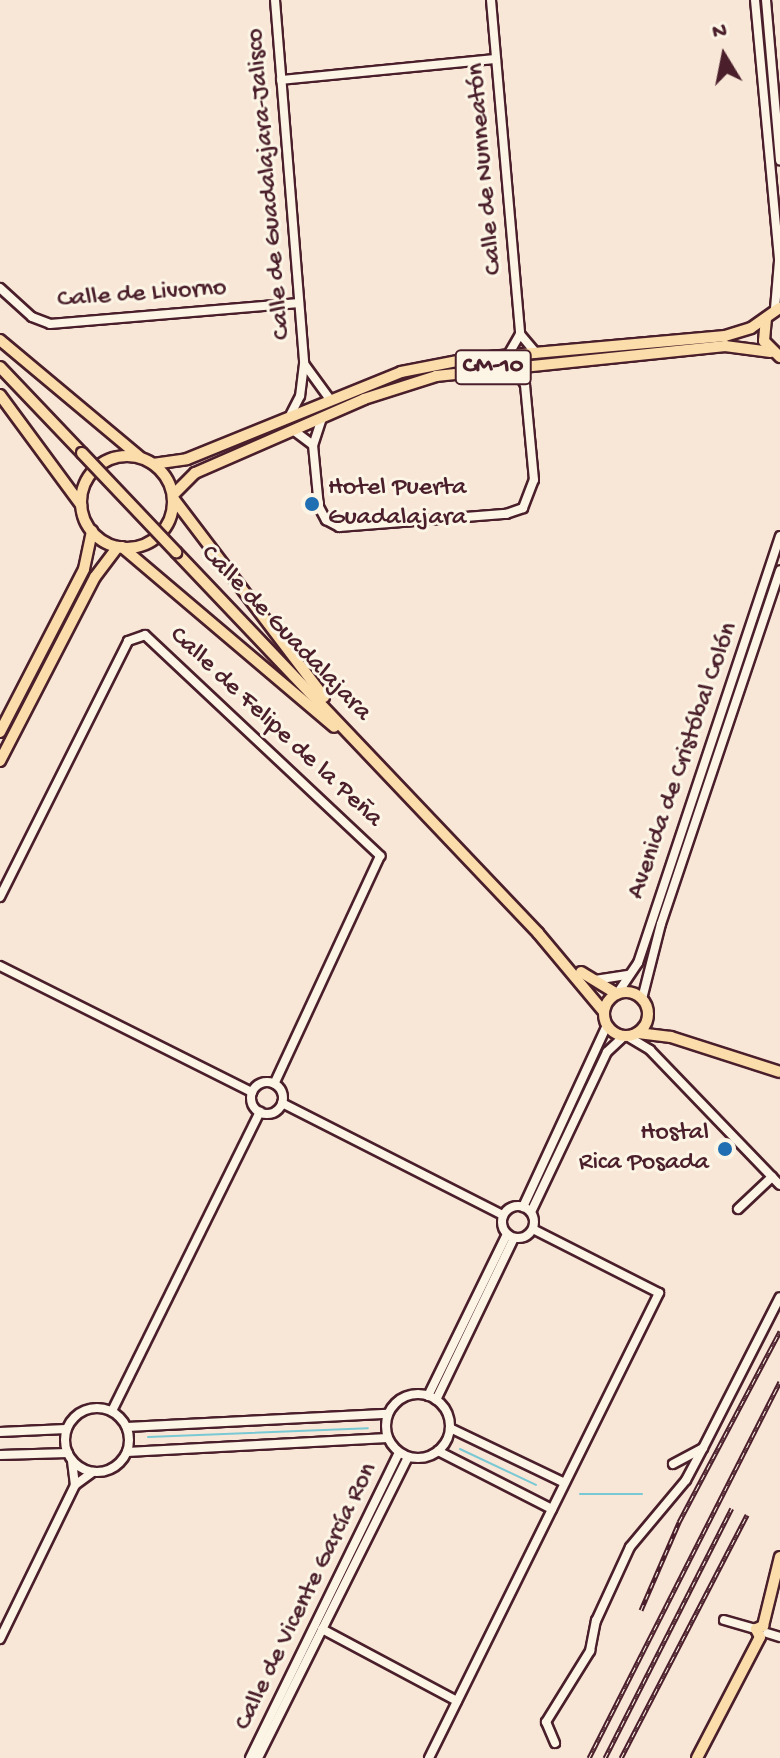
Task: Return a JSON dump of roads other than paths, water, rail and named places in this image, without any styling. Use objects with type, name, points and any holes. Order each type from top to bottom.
[{"type":"main road","name":"CM-10","points":[[536,358],[725,336],[766,318],[777,309]]},
{"type":"main road","name":"CM-10","points":[[766,318],[762,334],[777,358]]},
{"type":"main road","points":[[0,340],[153,464],[173,496],[316,689],[430,819]]},
{"type":"main road","name":"CM-10","points":[[153,464],[187,459],[329,398],[401,372],[510,360],[734,345],[777,358]]},
{"type":"main road","name":"CM-10","points":[[120,547],[136,547],[160,534],[173,496],[190,475],[408,383],[510,360]]},
{"type":"main road","name":"Calle de Guadalajara","points":[[0,367],[538,933],[604,1012]]},
{"type":"main road","points":[[0,395],[81,505],[92,531],[84,569],[0,732]]},
{"type":"main road","points":[[81,505],[83,488],[100,465],[127,456],[142,458]]},
{"type":"main road","points":[[92,531],[139,562],[381,767]]},
{"type":"main road","points":[[0,761],[102,566],[120,547]]},
{"type":"main road","points":[[102,566],[119,559],[139,562]]},
{"type":"main road","name":"Calle de Guadalajara","points":[[538,933],[589,979],[617,994]]},
{"type":"main road","points":[[671,1037],[648,1019],[642,999],[617,994],[604,1012],[607,1025],[634,1034],[671,1037],[780,1072]]},
{"type":"main road","points":[[634,1034],[648,1019]]},
{"type":"main road","points":[[697,1758],[762,1631],[780,1557]]},
{"type":"street","name":"Calle de Guadalajara-Jalisco","points":[[275,0],[304,364],[300,396],[291,414]]},
{"type":"street","name":"Calle de Nunneatón","points":[[491,0],[520,334]]},
{"type":"street","points":[[755,0],[779,261],[777,309]]},
{"type":"street","points":[[766,0],[780,160]]},
{"type":"street","points":[[281,80],[496,59]]},
{"type":"street","name":"Calle de Livorno","points":[[0,288],[32,317],[50,324],[299,303]]},
{"type":"street","points":[[322,418],[313,445],[319,507],[326,520],[339,527],[506,514],[523,508],[533,494],[525,385],[536,358],[520,334]]},
{"type":"street","points":[[520,334],[510,360],[525,385]]},
{"type":"street","name":"Calle de Guadalajara-Jalisco","points":[[304,364],[329,398]]},
{"type":"street","points":[[293,430],[313,445]]},
{"type":"street","name":"Avenida de Cristóbal Colón","points":[[617,994],[638,963],[780,536]]},
{"type":"street","name":"Avenida de Cristóbal Colón","points":[[642,999],[661,924],[780,570]]},
{"type":"street","name":"Calle de Felipe de la Peña","points":[[0,897],[128,641],[137,635],[153,640],[380,856],[381,864],[274,1084]]},
{"type":"street","points":[[0,966],[252,1092]]},
{"type":"street","points":[[589,979],[612,981],[629,975]]},
{"type":"street","points":[[533,1229],[527,1210],[607,1025]]},
{"type":"street","points":[[527,1210],[607,1052],[634,1034]]},
{"type":"street","points":[[634,1034],[650,1050]]},
{"type":"street","points":[[634,1034],[780,1185]]},
{"type":"street","points":[[282,1103],[272,1113],[260,1112],[251,1102],[252,1092],[259,1084],[274,1084],[282,1103],[503,1215],[510,1236],[432,1398]]},
{"type":"street","points":[[112,1411],[260,1112]]},
{"type":"street","points":[[738,1209],[772,1177]]},
{"type":"street","points":[[503,1215],[509,1208],[527,1210]]},
{"type":"street","points":[[429,1758],[659,1293],[533,1229],[510,1236]]},
{"type":"street","points":[[555,1743],[546,1722],[590,1651],[596,1621],[630,1547],[686,1480],[780,1297]]},
{"type":"street","points":[[402,1398],[432,1398],[446,1410],[450,1428],[438,1451],[424,1458],[404,1455],[388,1438],[388,1414],[402,1398]]},
{"type":"street","points":[[0,1432],[66,1429],[89,1408],[112,1411],[127,1427],[127,1452],[111,1469],[94,1472],[75,1485],[0,1639]]},
{"type":"street","points":[[127,1427],[388,1414]]},
{"type":"street","points":[[450,1428],[565,1483]]},
{"type":"street","points":[[66,1429],[75,1485]]},
{"type":"street","points":[[127,1452],[388,1438]]},
{"type":"street","points":[[673,1464],[703,1448]]},
{"type":"street","points":[[438,1451],[552,1509]]},
{"type":"street","points":[[0,1455],[70,1456],[94,1472]]},
{"type":"street","points":[[258,1758],[404,1455]]},
{"type":"street","name":"Calle de Vicente García Ron","points":[[250,1758],[404,1455]]},
{"type":"street","points":[[724,1620],[780,1637]]},
{"type":"street","points":[[322,1629],[457,1701]]},
{"type":"waterway","points":[[148,1437],[368,1428]]},
{"type":"waterway","points":[[460,1449],[536,1485]]},
{"type":"waterway","points":[[580,1494],[642,1494]]},
{"type":"railway","points":[[641,1610],[679,1522],[780,1331]]},
{"type":"railway","points":[[589,1758],[780,1382]]},
{"type":"railway","points":[[605,1758],[732,1508]]},
{"type":"railway","points":[[621,1758],[747,1515]]},
{"type":"place","name":"Hotel Puerta Guadalajara","points":[[312,504]]},
{"type":"place","name":"Hostal Rica Posada","points":[[725,1149]]}]
